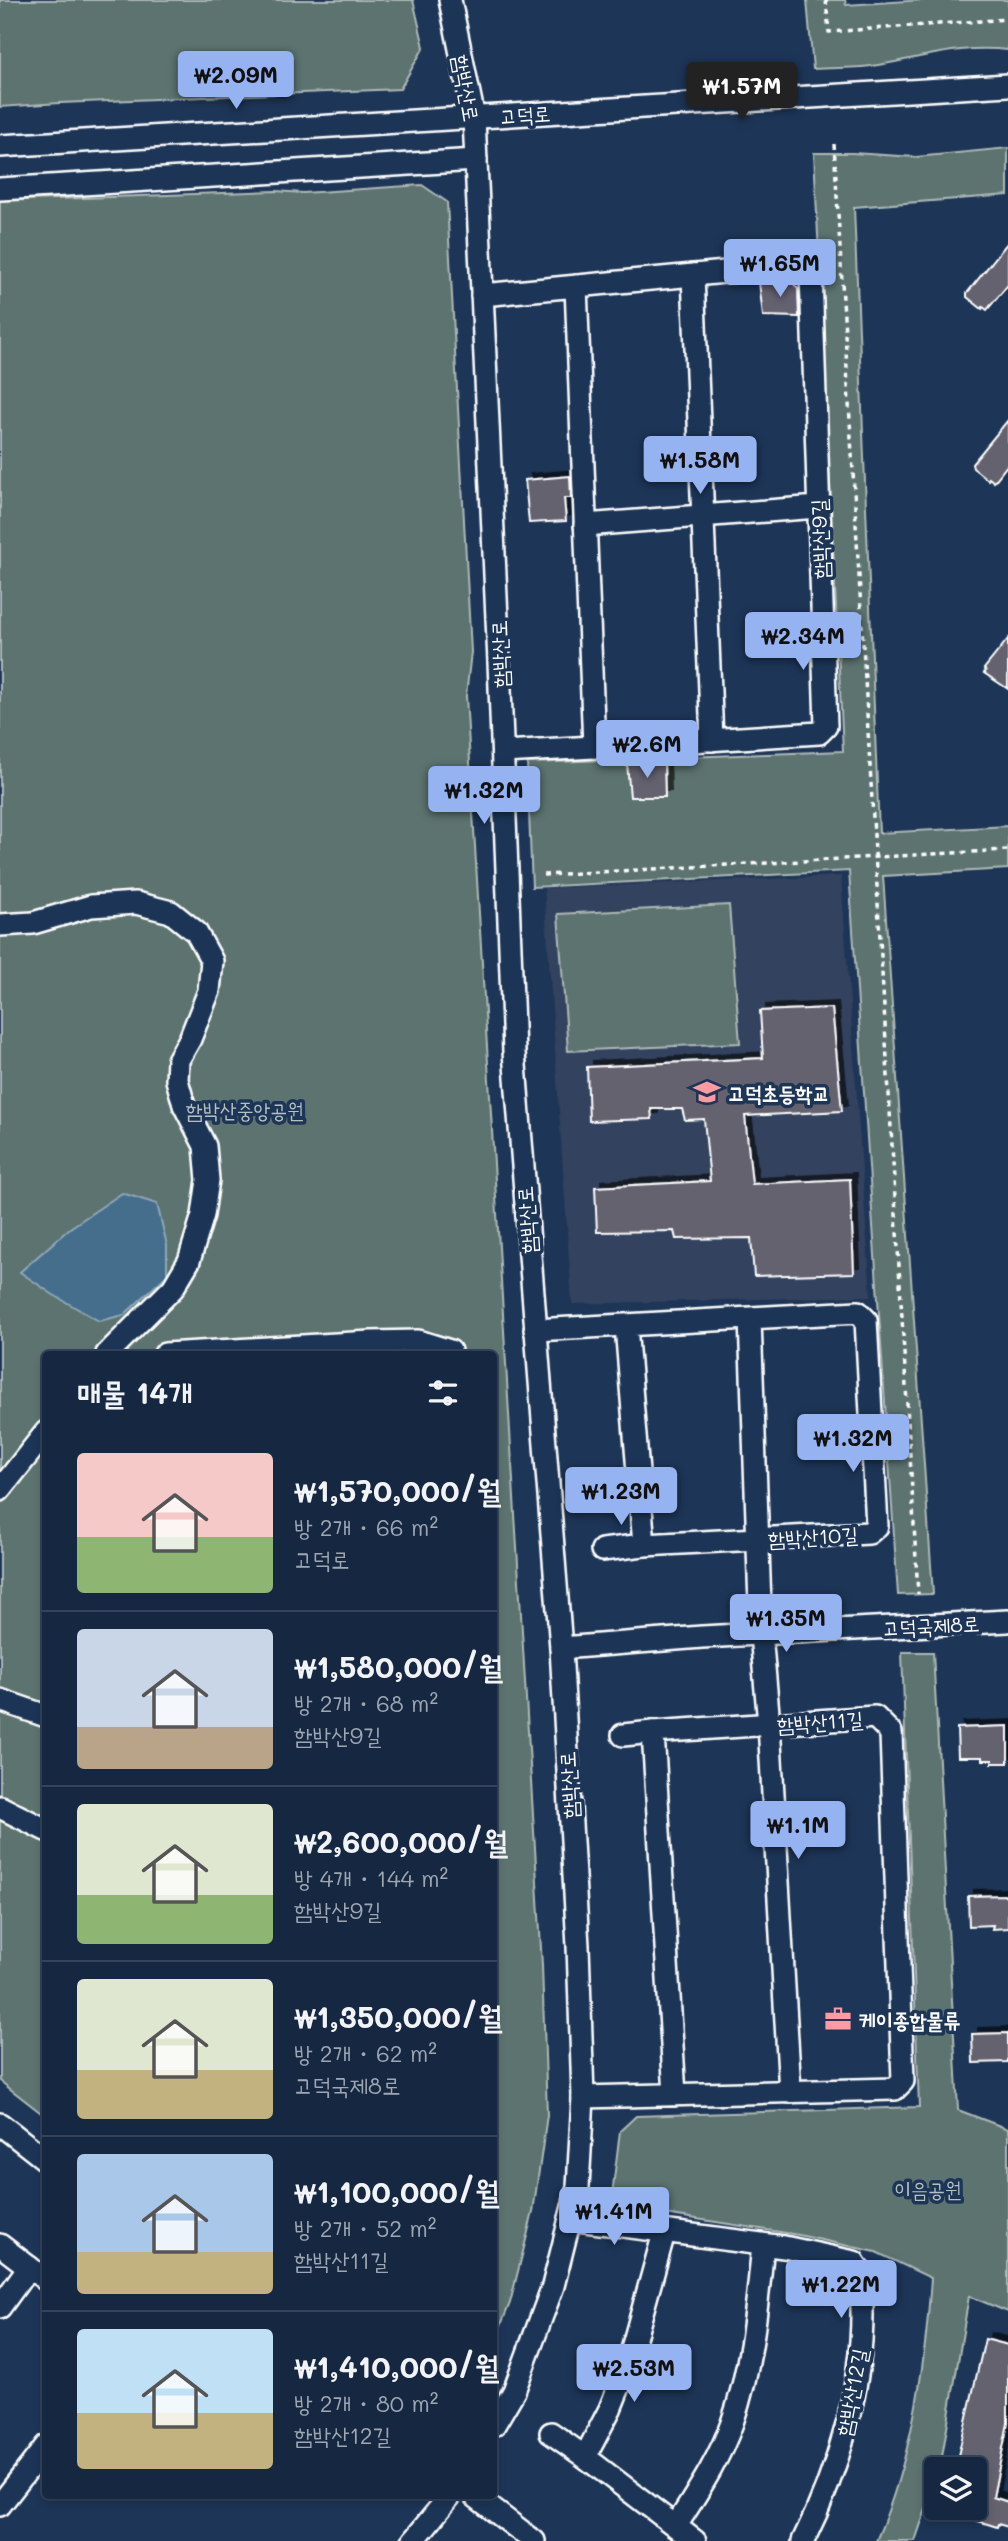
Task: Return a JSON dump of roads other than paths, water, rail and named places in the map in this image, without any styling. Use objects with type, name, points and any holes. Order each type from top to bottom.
[{"type":"street","name":"함박산로","points":[[450,0],[474,118],[514,1052],[561,1648],[578,1946],[583,2097],[578,2187],[553,2286],[514,2391],[497,2421]]},
{"type":"street","name":"고덕로","points":[[0,146],[1008,85]]},
{"type":"street","points":[[0,189],[476,160]]},
{"type":"street","name":"함박산9길","points":[[482,295],[800,265],[811,274],[826,726],[819,733],[503,752]]},
{"type":"street","points":[[693,275],[712,740]]},
{"type":"street","points":[[576,286],[594,747]]},
{"type":"street","points":[[585,525],[818,507]]},
{"type":"street","points":[[0,925],[33,923],[90,906],[136,903],[172,912],[196,932],[212,961],[209,991],[178,1060],[177,1080],[184,1105],[205,1146],[208,1180],[203,1215],[189,1261],[173,1288],[117,1351]]},
{"type":"street","name":"함박산10길","points":[[535,1330],[858,1312],[866,1320],[877,1526],[869,1533],[644,1545],[602,1550]]},
{"type":"street","points":[[750,1319],[761,1634],[769,1724],[790,2092]]},
{"type":"street","points":[[626,1326],[644,1545]]},
{"type":"street","points":[[216,1351],[418,1341],[450,1351]]},
{"type":"street","points":[[0,1490],[42,1437]]},
{"type":"street","name":"고덕국제8로","points":[[561,1648],[1008,1621]]},
{"type":"street","points":[[0,1700],[42,1715]]},
{"type":"street","name":"함박산11길","points":[[583,2097],[895,2089],[903,2081],[891,1733],[875,1717],[622,1735]]},
{"type":"street","points":[[653,1732],[675,2095]]},
{"type":"street","points":[[0,1807],[42,1828]]},
{"type":"street","points":[[0,2124],[42,2157]]},
{"type":"street","name":"함박산12길","points":[[570,2219],[763,2245],[854,2262],[862,2275],[862,2330],[852,2398],[840,2447],[819,2510],[803,2541]]},
{"type":"street","points":[[585,2457],[610,2409],[627,2367],[664,2233]]},
{"type":"street","points":[[0,2245],[37,2273],[0,2307]]},
{"type":"street","points":[[676,2526],[707,2477],[732,2424],[756,2325],[763,2245]]},
{"type":"street","points":[[551,2434],[695,2541]]},
{"type":"street","points":[[0,2505],[42,2451]]},
{"type":"street","points":[[413,2541],[448,2499]]},
{"type":"street","points":[[479,2499],[534,2541]]},
{"type":"place","name":"고덕초등학교","points":[[707,1092]]},
{"type":"place","name":"케이종합물류","points":[[838,2019]]},
{"type":"park label","name":"함박산중앙공원","points":[[245,1109]]},
{"type":"park label","name":"이음공원","points":[[928,2188]]}]
